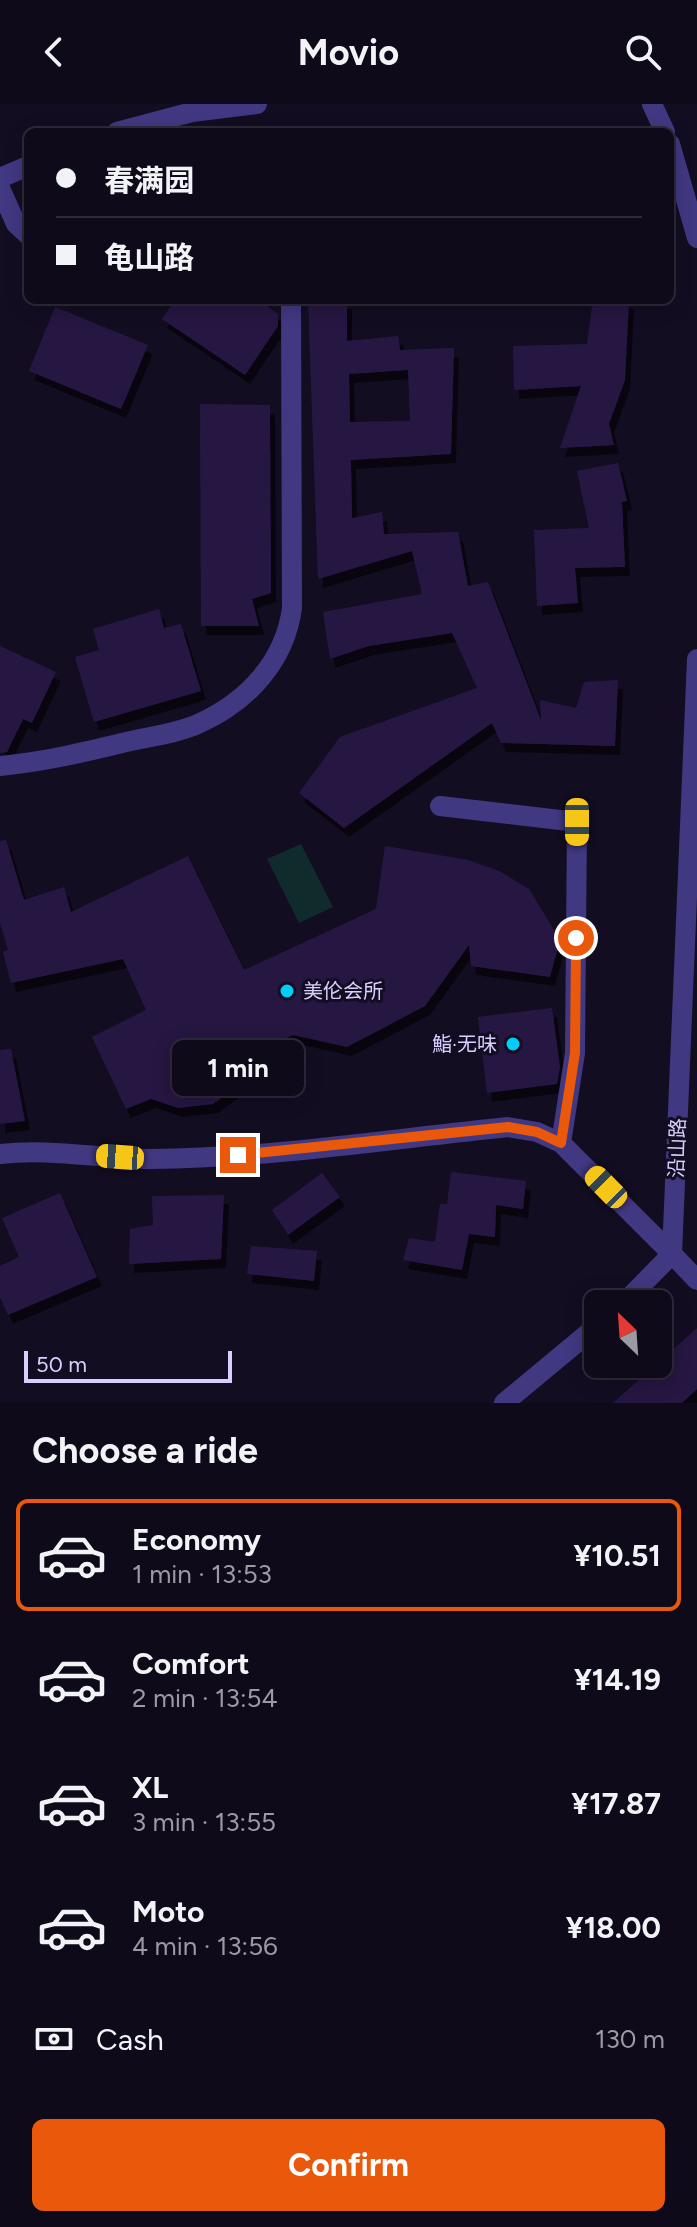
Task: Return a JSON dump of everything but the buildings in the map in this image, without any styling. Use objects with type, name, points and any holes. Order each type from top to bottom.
[{"type":"street","points":[[132,128],[192,112],[257,104]]},
{"type":"street","points":[[652,104],[663,128]]},
{"type":"street","points":[[674,158],[697,238]]},
{"type":"street","points":[[0,178],[24,168]]},
{"type":"street","points":[[0,188],[16,224],[24,231]]},
{"type":"street","points":[[0,766],[42,762],[198,724],[235,703],[255,685],[282,648],[292,608],[291,304]]},
{"type":"street","name":"沿山路","points":[[672,1254],[697,659]]},
{"type":"street","points":[[440,806],[577,822],[575,1053],[561,1143]]},
{"type":"street","points":[[0,1154],[32,1151],[150,1159],[238,1155],[508,1127],[537,1132],[561,1143],[697,1280]]},
{"type":"street","points":[[637,1290],[672,1254]]},
{"type":"street","points":[[504,1403],[584,1337]]},
{"type":"green space","points":[[301,844],[333,907],[299,923],[267,859]]},
{"type":"place","name":"美伦会所","points":[[287,991]]},
{"type":"place","name":"鮨·无味","points":[[513,1044]]},
{"type":"route","points":[[238,1155],[508,1127],[537,1132],[561,1143],[575,1053],[576,938]]}]
